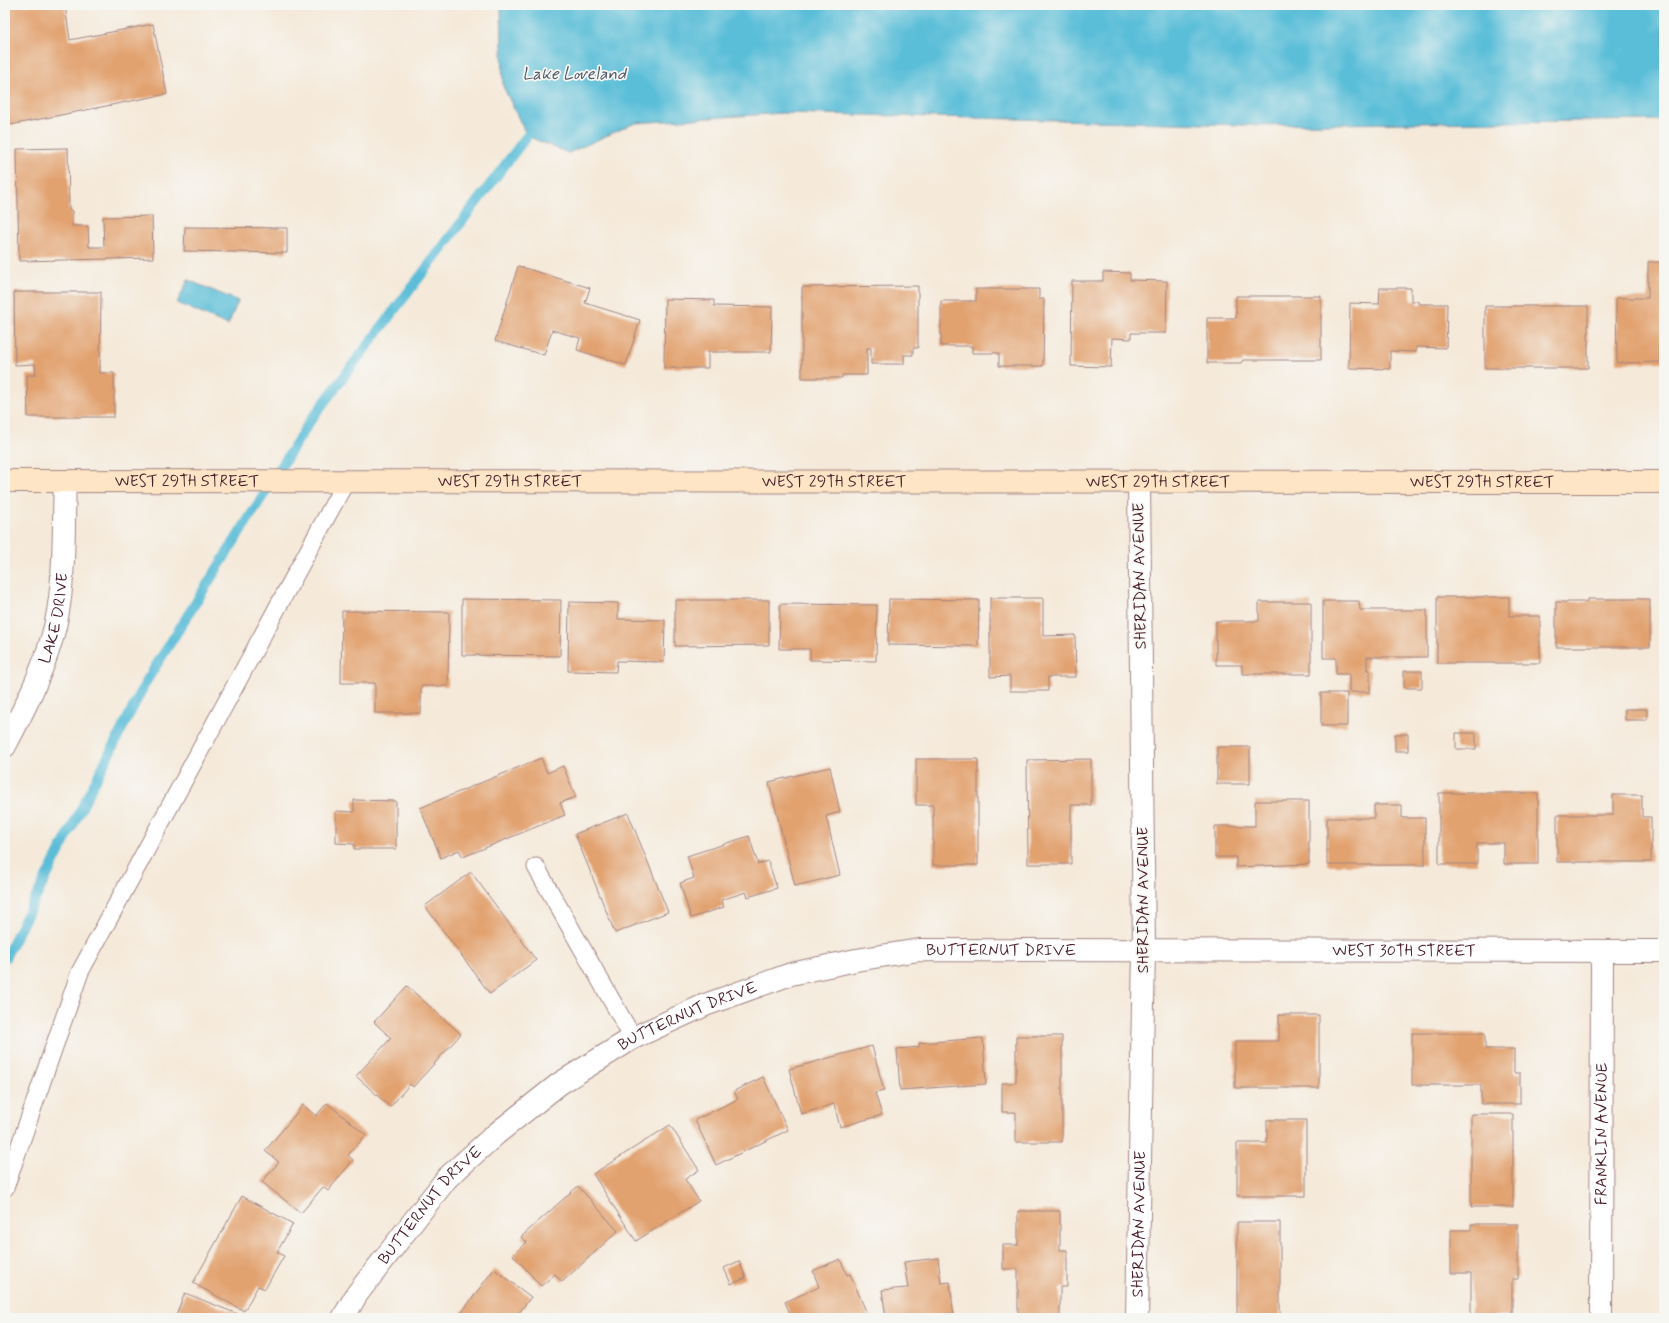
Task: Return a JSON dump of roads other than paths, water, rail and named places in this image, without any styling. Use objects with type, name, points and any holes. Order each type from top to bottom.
[{"type":"main road","name":"WEST 29TH STREET","points":[[5,481],[1664,482]]},
{"type":"street","name":"LAKE DRIVE","points":[[5,746],[27,703],[52,638],[60,596],[65,481]]},
{"type":"street","name":"SHERIDAN AVENUE","points":[[1137,1318],[1144,951],[1139,482]]},
{"type":"street","name":"BUTTERNUT DRIVE","points":[[343,1318],[357,1294],[447,1178],[496,1134],[559,1084],[633,1038],[705,1005],[791,974],[856,960],[919,950],[1144,951]]},
{"type":"street","name":"WEST 30TH STREET","points":[[1144,951],[1664,951]]},
{"type":"street","name":"FRANKLIN AVENUE","points":[[1601,1318],[1602,951]]},
{"type":"lane","points":[[5,1188],[80,972],[346,482]]},
{"type":"lane","points":[[536,867],[633,1038]]},
{"type":"water","name":"Lake Loveland","points":[[501,5],[1664,5],[1664,120],[1245,125],[783,113],[635,123],[568,153],[527,136],[503,86]]},
{"type":"water","points":[[188,280],[238,301],[228,325],[177,303]]},
{"type":"waterway","points":[[5,958],[147,680],[310,421],[527,136]]}]
